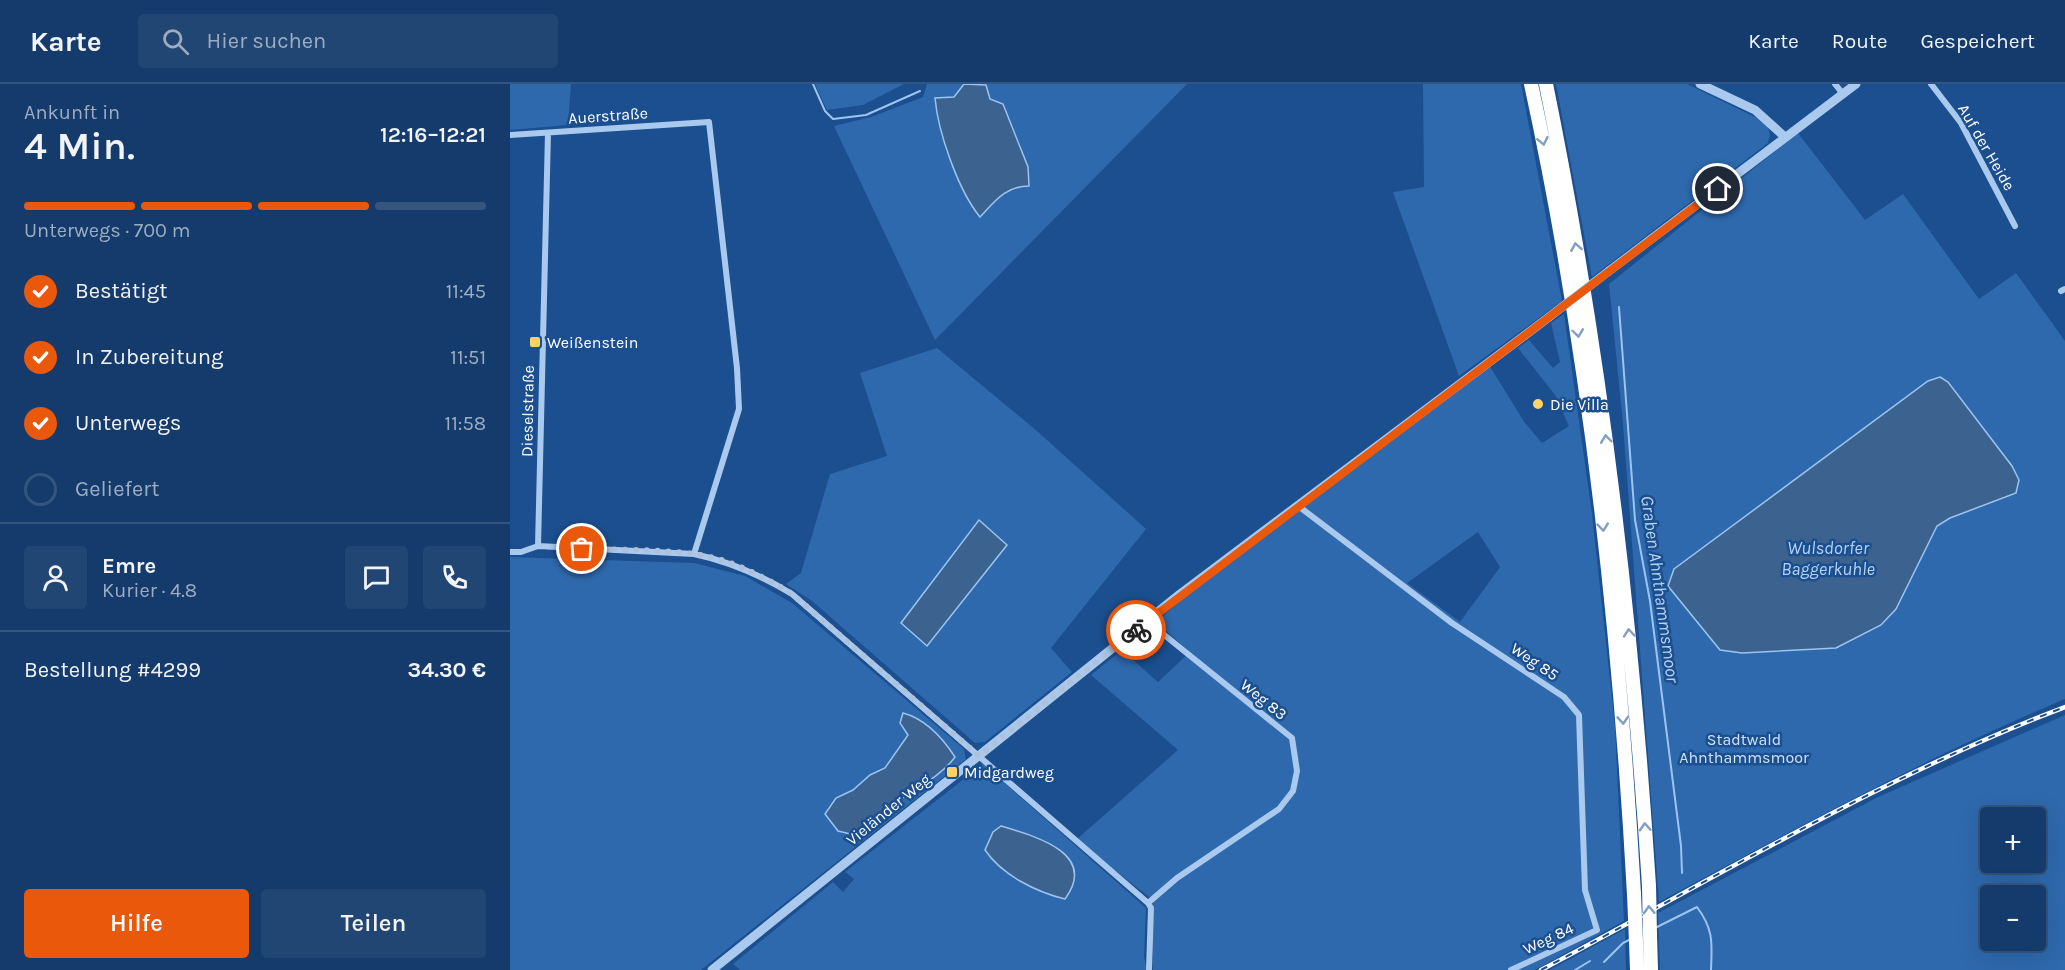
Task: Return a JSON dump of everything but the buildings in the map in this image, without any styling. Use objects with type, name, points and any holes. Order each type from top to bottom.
[{"type":"highway","points":[[1531,84],[1576,321],[1596,467],[1620,691],[1637,970]]},
{"type":"highway","points":[[1546,84],[1602,408],[1628,629],[1648,886],[1651,970]]},
{"type":"street","points":[[1700,84],[1755,110],[1785,137]]},
{"type":"street","points":[[1834,84],[1843,94]]},
{"type":"street","name":"Vieländer Weg","points":[[712,970],[1147,621],[1297,505],[1856,84]]},
{"type":"street","name":"Auf der Heide","points":[[1931,84],[1961,123],[2015,226]]},
{"type":"street","name":"Auerstraße","points":[[510,135],[709,122],[737,368],[739,409],[694,554]]},
{"type":"street","name":"Dieselstraße","points":[[538,546],[548,133]]},
{"type":"street","name":"Weg 85","points":[[1297,505],[1452,623],[1564,697],[1579,715],[1585,890],[1597,930]]},
{"type":"street","points":[[510,552],[521,552],[538,546],[694,554],[713,558],[771,581],[792,594],[979,756],[1082,849],[1148,903],[1151,908],[1149,970]]},
{"type":"street","name":"Weg 83","points":[[1147,621],[1292,738],[1298,771],[1293,791],[1279,809],[1177,878],[1148,903]]},
{"type":"street","name":"Weg 84","points":[[1511,970],[1597,930]]},
{"type":"green space","points":[[510,84],[571,84],[568,125],[510,130]]},
{"type":"green space","points":[[815,84],[904,84],[863,105],[827,110]]},
{"type":"green space","points":[[927,84],[964,84],[946,118],[943,139],[957,174],[980,216],[1007,192],[1028,186],[1020,143],[1009,123],[1003,104],[990,100],[984,84],[1187,84],[935,340],[834,126],[871,117],[923,97]]},
{"type":"green space","points":[[1423,84],[1521,84],[1562,301],[1459,376],[1393,192],[1424,187]]},
{"type":"green space","points":[[1556,84],[1687,84],[1757,118],[1768,127],[1770,135],[1768,143],[1592,277]]},
{"type":"green space","name":"Stadtwald Ahnthammsmoor","points":[[1798,133],[1865,220],[1903,194],[1979,299],[2016,273],[2065,341],[2065,699],[1910,770],[1659,902],[1623,424],[1609,284]],"holes":[[[1940,377],[1948,382],[2012,466],[2019,480],[1937,526],[1836,648],[1742,653],[1720,650],[1674,568],[1928,381]]]},
{"type":"green space","points":[[1564,314],[1592,514],[1615,726],[1624,921],[1535,970],[1153,970],[1153,900],[1076,840],[1178,750],[1091,675],[1122,650],[1158,682],[1190,652],[1156,622],[1208,577],[1489,365],[1525,423],[1542,443],[1569,426],[1555,395],[1518,348],[1529,340],[1553,368],[1560,362],[1551,323]],"holes":[[[1478,532],[1500,567],[1460,622],[1407,583]]]},
{"type":"green space","points":[[937,348],[1037,431],[1146,529],[1051,648],[1072,672],[985,742],[975,743],[812,601],[786,584],[801,573],[830,474],[887,456],[860,373]]},
{"type":"green space","points":[[510,557],[694,563],[745,576],[792,603],[964,749],[966,759],[701,970],[510,970]]},
{"type":"green space","points":[[2065,715],[2065,970],[1660,970],[1658,913],[1878,797]]},
{"type":"green space","points":[[983,764],[1146,908],[1144,957],[1147,970],[740,970],[733,964],[833,882],[843,892],[854,879],[845,872]]},
{"type":"green space","points":[[1625,929],[1626,970],[1550,970]]},
{"type":"water","points":[[964,84],[986,85],[990,99],[1003,104],[1028,167],[1029,186],[1007,192],[980,217],[964,192],[950,160],[940,127],[935,98],[954,97]]},
{"type":"water","name":"Wulsdorfer Baggerkuhle","points":[[1940,377],[1948,382],[2012,466],[2019,480],[2016,493],[1950,518],[1937,526],[1896,609],[1881,625],[1836,648],[1742,653],[1720,650],[1668,586],[1674,569],[1928,381]]},
{"type":"water","points":[[979,520],[1007,545],[927,646],[901,623]]},
{"type":"water","points":[[903,713],[926,724],[955,757],[932,779],[896,803],[860,832],[855,835],[838,831],[825,814],[836,798],[853,790],[870,775],[885,768],[908,735],[900,723]]},
{"type":"water","points":[[1001,826],[1045,841],[1068,858],[1074,870],[1073,883],[1065,899],[1020,881],[992,859],[985,850],[993,832]]},
{"type":"waterway","points":[[813,84],[825,111],[833,119],[866,115],[920,91]]},
{"type":"waterway","name":"Graben Ahnthammsmoor","points":[[1619,307],[1635,520],[1650,601],[1681,846],[1682,873]]},
{"type":"waterway","name":"Graben Ahnthammsmoor","points":[[1655,928],[1697,907],[1703,915],[1711,937],[1711,970]]},
{"type":"waterway","points":[[1604,962],[1623,943],[1631,939]]},
{"type":"waterway","points":[[1575,970],[1590,961]]},
{"type":"railway","points":[[1541,970],[1865,796],[1998,734],[2065,707]]},
{"type":"way so far","points":[[582,549],[694,554],[713,558],[771,581],[792,594],[979,756],[1136,630]]},
{"type":"place","name":"Weißenstein","points":[[535,342]]},
{"type":"place","name":"Die Villa","points":[[1538,404]]},
{"type":"place","name":"Midgardweg","points":[[952,772]]},
{"type":"route","points":[[1136,630],[1318,489],[1718,189]]}]
